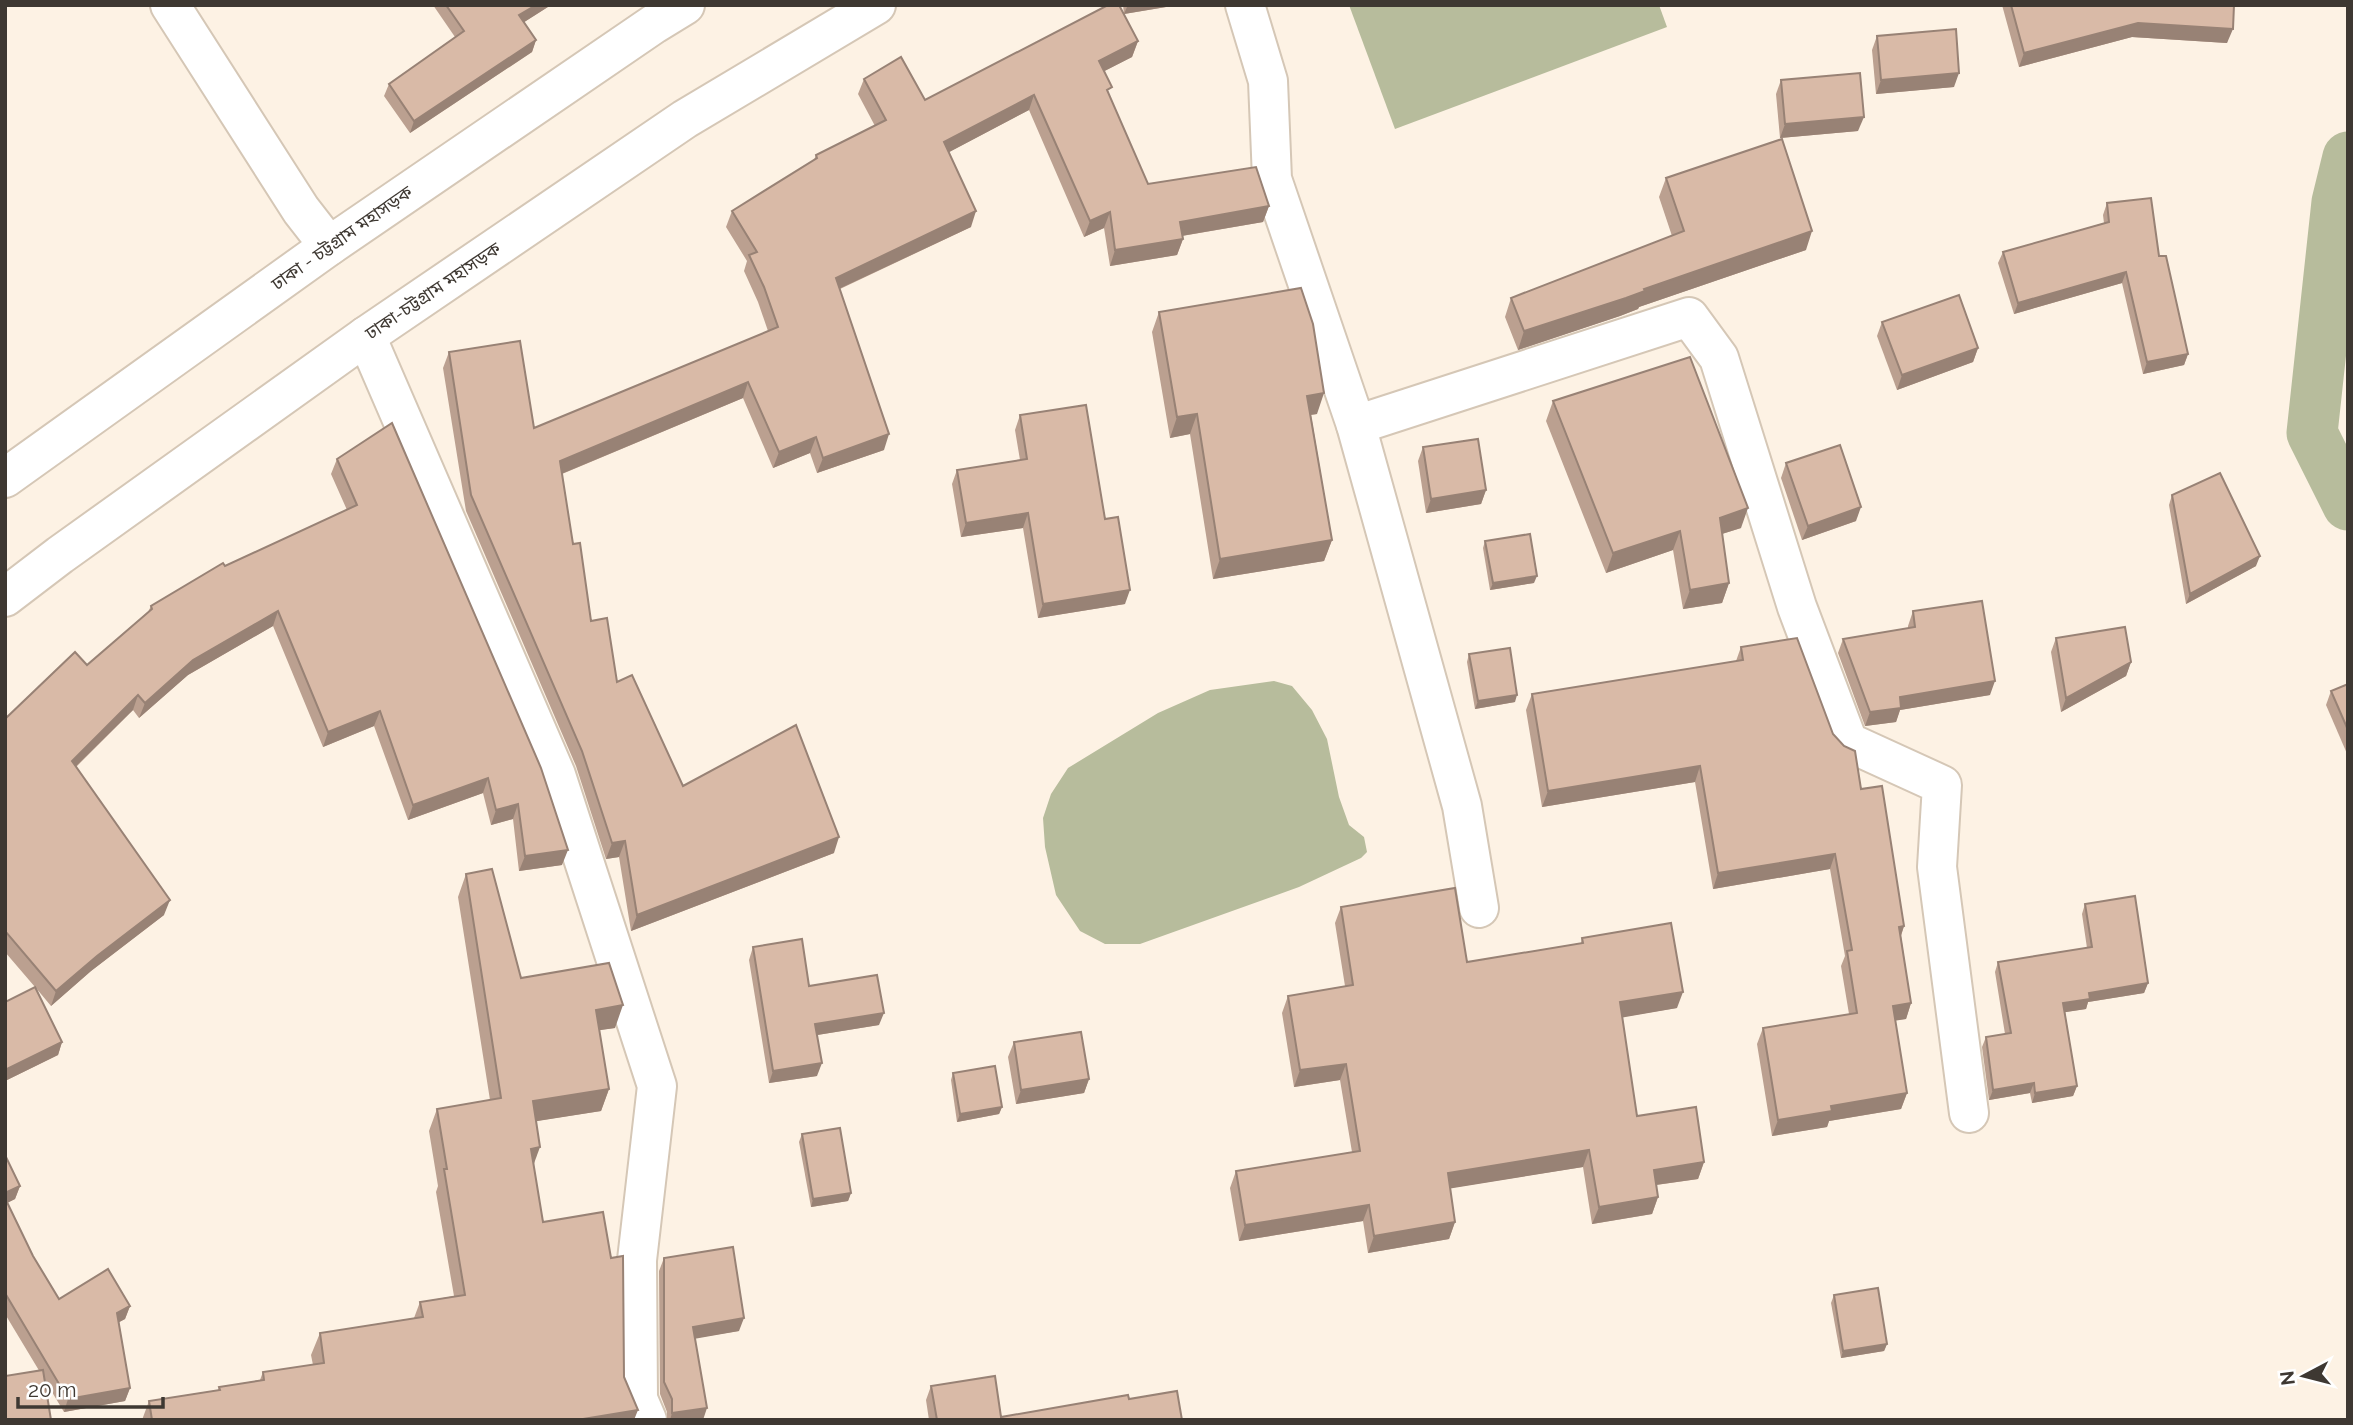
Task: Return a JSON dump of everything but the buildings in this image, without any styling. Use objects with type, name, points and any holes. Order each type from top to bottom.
[{"type":"main road","points":[[170,5],[301,210],[329,246]]},
{"type":"main road","name":"ঢাকা - চট্টগ্রাম মহাসড়ক","points":[[5,478],[329,246],[685,5]]},
{"type":"main road","name":"ঢাকা-চট্টগ্রাম মহাসড়ক","points":[[5,597],[366,336],[685,119],[876,5]]},
{"type":"main road","points":[[1244,5],[1268,81],[1272,179],[1356,425],[1462,806],[1479,908]]},
{"type":"main road","points":[[1356,425],[1689,317],[1719,358],[1797,607],[1847,742],[1942,785],[1937,867],[1969,1113]]},
{"type":"main road","points":[[366,336],[556,775],[657,1086],[637,1260],[638,1399],[647,1420]]},
{"type":"shaded area","points":[[1349,5],[1659,5],[1667,27],[1395,129]]},
{"type":"shaded area","points":[[1274,681],[1292,686],[1312,710],[1327,739],[1339,797],[1349,825],[1364,837],[1367,852],[1361,858],[1299,887],[1140,944],[1105,944],[1080,931],[1056,895],[1045,847],[1043,818],[1051,794],[1068,768],[1158,713],[1210,690]]},
{"type":"waterway","points":[[2348,157],[2337,202],[2312,433],[2348,505]]}]
